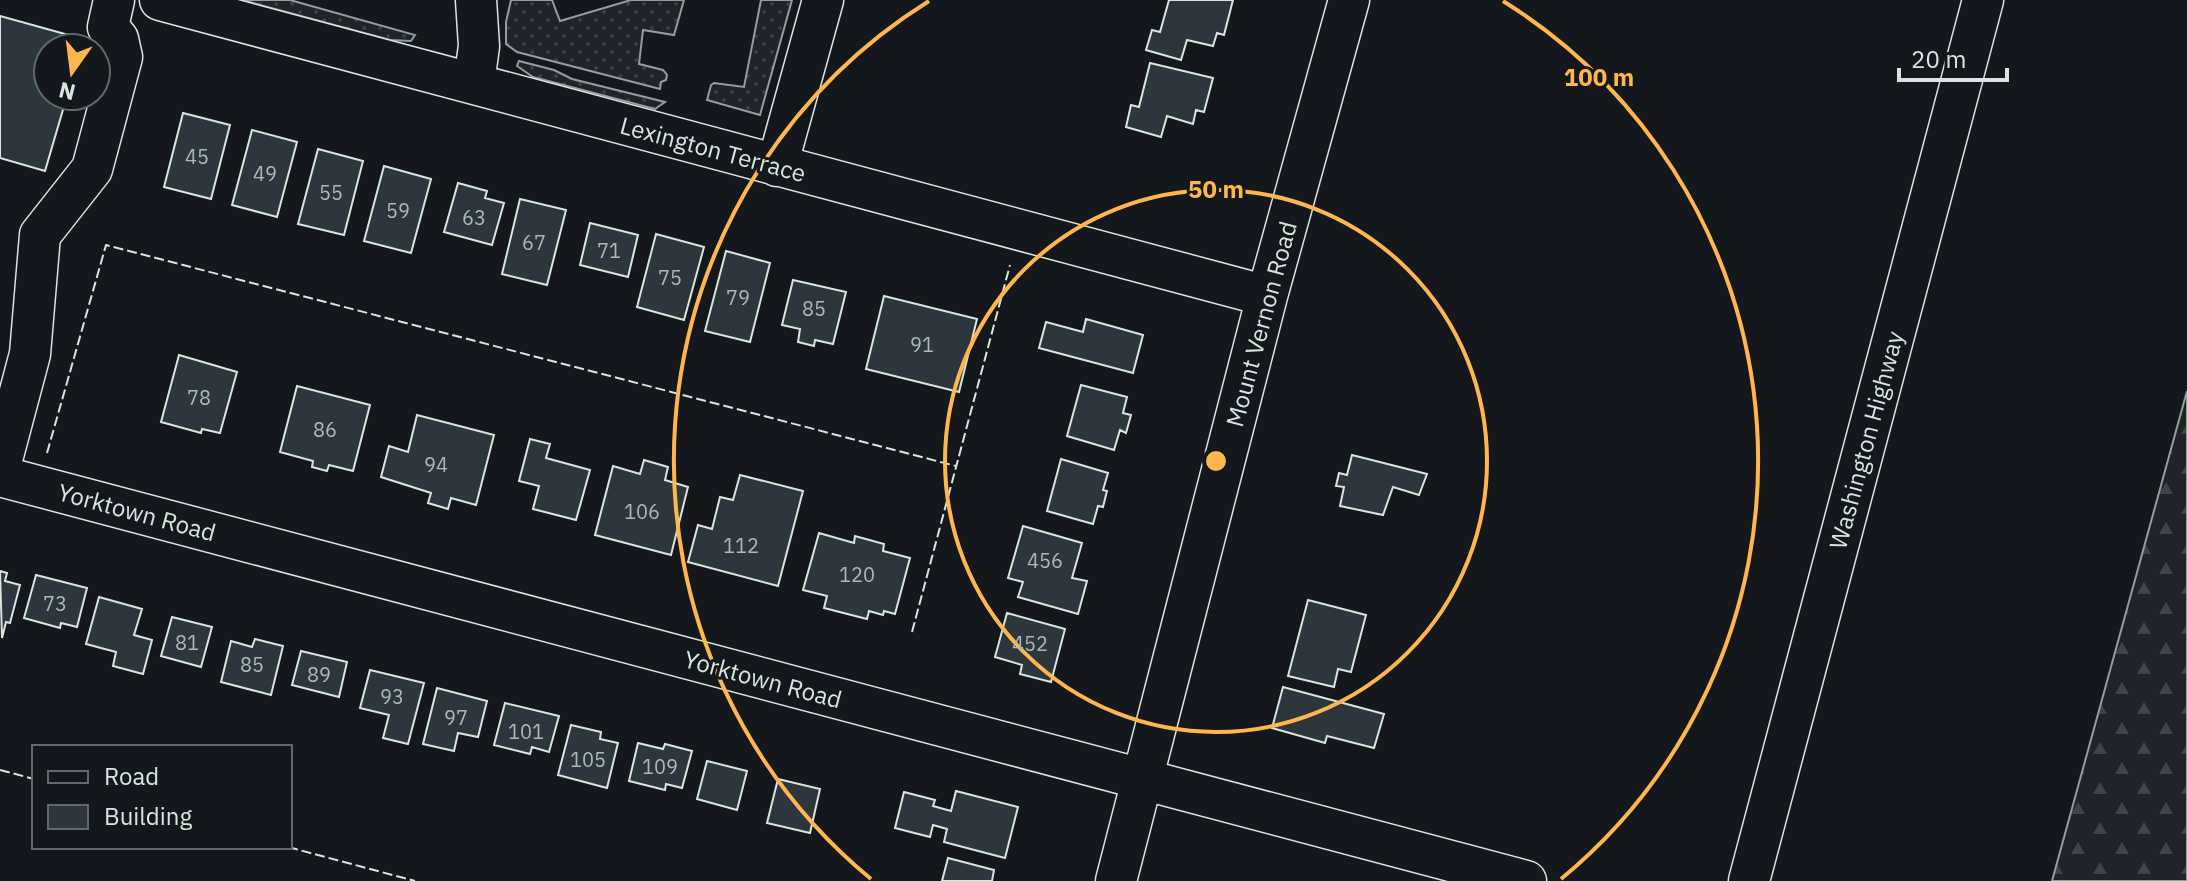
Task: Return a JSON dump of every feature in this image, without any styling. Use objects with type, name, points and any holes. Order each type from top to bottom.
[{"type":"street","points":[[0,467],[30,354],[40,235],[92,169],[122,57],[118,39],[108,27],[114,0]]},
{"type":"street","name":"Lexington Terrace","points":[[160,0],[1267,296]]},
{"type":"street","points":[[474,83],[479,46],[476,0]]},
{"type":"street","points":[[777,166],[823,0]]},
{"type":"street","name":"Mount Vernon Road","points":[[1116,881],[1267,296],[1349,0]]},
{"type":"street","name":"Washington Highway","points":[[1749,881],[1983,0]]},
{"type":"street","name":"Yorktown Road","points":[[0,476],[1526,881]]},
{"type":"green space","points":[[242,0],[290,0],[415,35],[411,41],[390,40]]},
{"type":"green space","points":[[511,0],[552,0],[560,21],[631,0],[684,0],[674,35],[643,30],[639,64],[663,70],[666,80],[661,82],[660,89],[517,52],[506,44],[506,22]]},
{"type":"green space","points":[[761,0],[792,0],[760,115],[707,100],[714,83],[744,87]]},
{"type":"green space","points":[[519,61],[554,70],[572,79],[665,102],[655,109],[533,77],[517,66]]},
{"type":"green space","points":[[2187,391],[2187,881],[2052,881]]},
{"type":"building","points":[[1169,0],[1233,0],[1224,35],[1217,33],[1213,46],[1187,40],[1181,60],[1146,50],[1152,30],[1160,32]]},
{"type":"building","points":[[0,16],[58,32],[32,32],[32,112],[62,112],[45,171],[0,158]]},
{"type":"building","points":[[1150,63],[1213,78],[1204,112],[1196,110],[1193,124],[1167,116],[1161,137],[1126,127],[1131,105],[1139,107]]},
{"type":"building","points":[[183,113],[230,125],[211,199],[164,187]]},
{"type":"building","points":[[252,130],[297,142],[277,217],[232,205]]},
{"type":"building","points":[[318,149],[363,161],[344,235],[298,224]]},
{"type":"building","points":[[384,166],[431,179],[411,253],[364,241]]},
{"type":"building","points":[[458,183],[487,191],[485,198],[504,203],[492,245],[444,232]]},
{"type":"building","points":[[520,199],[566,210],[547,285],[502,274]]},
{"type":"building","points":[[590,223],[638,235],[628,277],[580,265]]},
{"type":"building","points":[[656,234],[704,247],[684,320],[637,307]]},
{"type":"building","points":[[726,251],[770,263],[750,342],[705,331]]},
{"type":"building","points":[[793,280],[846,292],[833,344],[815,340],[814,346],[798,342],[800,329],[782,325]]},
{"type":"building","points":[[884,296],[977,319],[959,392],[866,369]]},
{"type":"building","points":[[1086,319],[1143,335],[1133,373],[1039,348],[1046,322],[1083,332]]},
{"type":"building","points":[[179,355],[237,372],[220,433],[202,429],[201,433],[161,422]]},
{"type":"building","points":[[1081,385],[1127,397],[1123,413],[1131,415],[1126,433],[1120,430],[1114,450],[1067,436]]},
{"type":"building","points":[[297,386],[370,405],[353,471],[329,465],[327,471],[312,467],[313,461],[280,452]]},
{"type":"building","points":[[417,415],[494,435],[476,505],[451,498],[448,509],[428,503],[431,493],[381,477],[389,446],[408,452]]},
{"type":"building","points":[[530,439],[550,444],[546,458],[590,470],[576,520],[533,509],[539,486],[519,481]]},
{"type":"building","points":[[1352,455],[1427,474],[1419,495],[1393,487],[1383,515],[1340,506],[1344,487],[1336,486],[1339,473],[1347,475]]},
{"type":"building","points":[[1061,459],[1108,473],[1103,490],[1107,491],[1103,507],[1098,506],[1093,524],[1047,511]]},
{"type":"building","points":[[644,460],[668,467],[665,480],[688,487],[671,555],[595,535],[613,466],[640,474]]},
{"type":"building","points":[[740,475],[803,491],[778,586],[688,562],[698,525],[712,529],[720,497],[733,500]]},
{"type":"building","points":[[1023,526],[1082,543],[1072,578],[1087,581],[1078,614],[1018,597],[1023,582],[1008,578]]},
{"type":"building","points":[[819,533],[854,543],[855,536],[884,544],[883,551],[910,558],[895,614],[869,611],[867,619],[824,608],[827,596],[803,590]]},
{"type":"building","points":[[0,571],[7,573],[5,581],[20,585],[10,623],[6,622],[2,638]]},
{"type":"building","points":[[36,575],[87,588],[77,627],[61,623],[60,628],[24,618]]},
{"type":"building","points":[[99,597],[142,609],[134,635],[152,640],[143,674],[113,666],[116,652],[86,644]]},
{"type":"building","points":[[1308,600],[1366,615],[1351,672],[1338,669],[1334,687],[1288,676]]},
{"type":"building","points":[[1007,613],[1065,629],[1051,682],[1020,674],[1022,665],[995,657]]},
{"type":"building","points":[[172,617],[212,627],[201,667],[161,656]]},
{"type":"building","points":[[255,639],[283,646],[271,695],[221,682],[231,641],[252,647]]},
{"type":"building","points":[[301,651],[347,662],[339,697],[292,685]]},
{"type":"building","points":[[370,670],[424,683],[408,744],[383,738],[389,715],[360,708]]},
{"type":"building","points":[[1283,687],[1384,714],[1374,748],[1327,736],[1325,743],[1272,728]]},
{"type":"building","points":[[437,688],[487,701],[478,737],[458,733],[454,751],[423,744]]},
{"type":"building","points":[[505,703],[559,716],[549,752],[532,747],[530,754],[494,745]]},
{"type":"building","points":[[571,725],[601,732],[600,739],[618,743],[607,788],[558,775]]},
{"type":"building","points":[[638,743],[663,749],[665,744],[692,751],[682,788],[666,784],[665,790],[629,781]]},
{"type":"building","points":[[707,761],[747,771],[737,810],[697,799]]},
{"type":"building","points":[[778,779],[820,789],[810,833],[767,823]]},
{"type":"building","points":[[956,791],[1018,807],[1005,858],[944,842],[947,829],[933,825],[930,837],[895,828],[904,792],[935,800],[933,806],[951,811]]},
{"type":"building","points":[[948,858],[994,870],[992,881],[942,881]]},
{"type":"fence","points":[[47,453],[106,245],[956,466]]},
{"type":"fence","points":[[912,632],[1010,265]]},
{"type":"fence","points":[[0,770],[32,778]]},
{"type":"fence","points":[[292,848],[415,881]]}]
